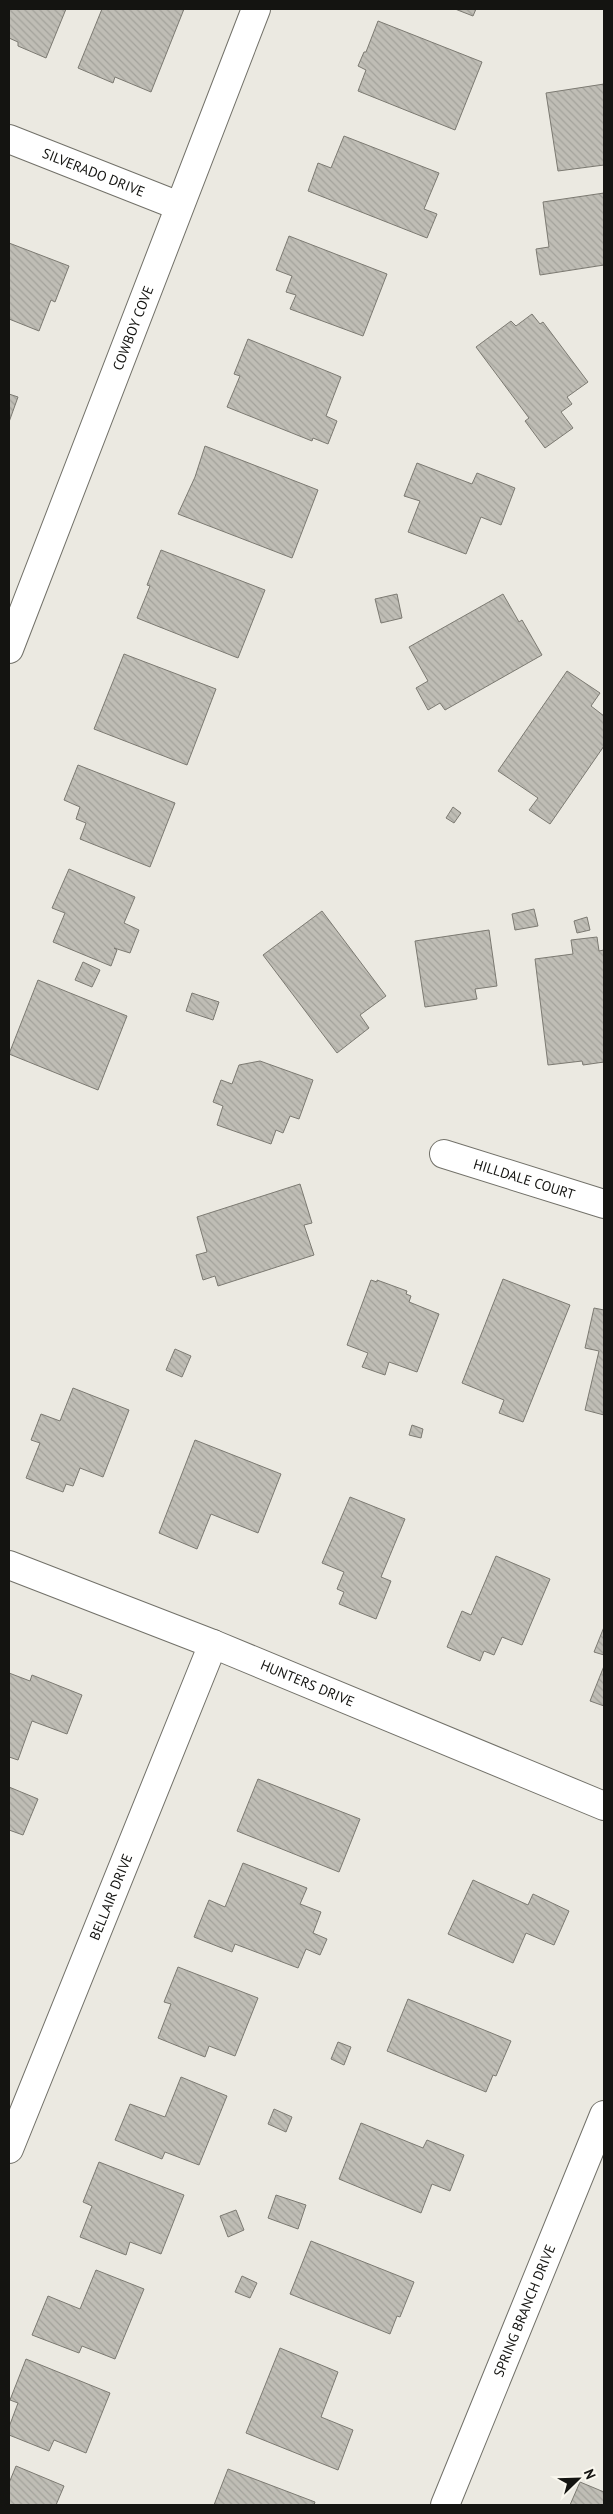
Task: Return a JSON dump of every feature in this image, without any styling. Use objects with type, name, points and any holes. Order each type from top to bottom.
[{"type":"street","name":"COWBOY COVE","points":[[9,649],[256,9]]},
{"type":"street","name":"SILVERADO DRIVE","points":[[9,139],[179,206]]},
{"type":"street","name":"HILLDALE COURT","points":[[444,1154],[604,1204]]},
{"type":"street","name":"HUNTERS DRIVE","points":[[9,1565],[213,1644],[604,1806]]},
{"type":"street","name":"BELLAIR DRIVE","points":[[9,2149],[213,1644]]},
{"type":"street","name":"SPRING BRANCH DRIVE","points":[[445,2505],[602,2126]]},
{"type":"building","points":[[9,9],[66,9],[46,58],[18,46],[18,42],[9,38]]},
{"type":"building","points":[[102,9],[184,9],[151,92],[115,77],[113,83],[78,68]]},
{"type":"building","points":[[455,9],[476,9],[473,16]]},
{"type":"building","points":[[378,21],[482,62],[455,130],[358,91],[366,70],[358,66],[364,52],[366,52]]},
{"type":"building","points":[[604,84],[604,165],[558,171],[546,93]]},
{"type":"building","points":[[344,136],[439,173],[424,209],[437,214],[427,238],[308,191],[318,163],[331,168]]},
{"type":"building","points":[[604,193],[604,265],[540,275],[536,249],[549,247],[543,202]]},
{"type":"building","points":[[289,236],[387,274],[363,336],[290,309],[296,295],[286,292],[292,276],[276,270]]},
{"type":"building","points":[[9,243],[69,266],[55,302],[51,300],[39,331],[9,319]]},
{"type":"building","points":[[532,314],[540,324],[543,322],[588,382],[567,397],[572,404],[561,412],[573,428],[545,448],[525,421],[529,418],[476,347],[511,321],[516,326]]},
{"type":"building","points":[[248,339],[341,377],[326,416],[337,421],[328,444],[313,438],[312,441],[227,407],[240,376],[234,374]]},
{"type":"building","points":[[9,394],[18,397],[9,422]]},
{"type":"building","points":[[205,446],[318,490],[292,558],[178,514],[195,477]]},
{"type":"building","points":[[417,463],[472,484],[477,473],[515,488],[501,525],[481,517],[466,554],[408,532],[420,501],[404,496]]},
{"type":"building","points":[[161,550],[265,590],[238,658],[137,618],[150,586],[147,585]]},
{"type":"building","points":[[397,594],[402,618],[381,623],[375,599]]},
{"type":"building","points":[[503,594],[519,622],[522,620],[542,655],[445,710],[440,703],[428,710],[416,688],[428,681],[409,647]]},
{"type":"building","points":[[124,654],[216,689],[187,765],[94,729]]},
{"type":"building","points":[[567,671],[600,693],[591,706],[604,716],[604,746],[550,824],[529,810],[538,798],[498,771]]},
{"type":"building","points":[[78,765],[175,803],[150,867],[80,839],[86,823],[76,819],[80,807],[64,800]]},
{"type":"building","points":[[453,807],[461,813],[454,823],[446,818]]},
{"type":"building","points":[[69,869],[135,897],[124,923],[139,930],[130,953],[114,948],[117,950],[111,966],[53,942],[65,913],[52,908]]},
{"type":"building","points":[[534,909],[538,926],[515,930],[512,914]]},
{"type":"building","points":[[322,911],[386,996],[360,1015],[369,1028],[337,1053],[263,955]]},
{"type":"building","points":[[587,917],[590,930],[577,933],[574,921]]},
{"type":"building","points":[[489,930],[497,986],[475,989],[477,999],[425,1007],[415,941]]},
{"type":"building","points":[[597,937],[599,951],[604,950],[604,1062],[583,1065],[582,1061],[548,1065],[535,959],[573,954],[571,940]]},
{"type":"building","points":[[83,962],[100,970],[92,987],[75,980]]},
{"type":"building","points":[[38,980],[127,1016],[98,1090],[9,1054]]},
{"type":"building","points":[[192,993],[219,1002],[213,1020],[186,1011]]},
{"type":"building","points":[[260,1061],[313,1080],[299,1119],[290,1116],[283,1133],[276,1130],[271,1144],[217,1125],[223,1106],[213,1102],[221,1080],[232,1084],[239,1065]]},
{"type":"building","points":[[300,1184],[312,1223],[304,1225],[314,1255],[218,1286],[215,1276],[203,1280],[196,1255],[207,1252],[197,1217]]},
{"type":"building","points":[[503,1279],[570,1305],[523,1422],[499,1413],[504,1400],[462,1383]]},
{"type":"building","points":[[371,1280],[377,1282],[377,1280],[407,1291],[406,1294],[411,1296],[409,1302],[439,1314],[417,1372],[389,1362],[385,1375],[362,1367],[368,1353],[347,1345]]},
{"type":"building","points":[[594,1308],[604,1310],[604,1415],[585,1410],[599,1351],[585,1348]]},
{"type":"building","points":[[175,1349],[191,1356],[182,1377],[166,1370]]},
{"type":"building","points":[[73,1388],[129,1410],[103,1477],[80,1468],[73,1486],[66,1484],[63,1492],[26,1478],[40,1443],[31,1440],[41,1414],[60,1421]]},
{"type":"building","points":[[412,1425],[423,1429],[421,1438],[409,1435]]},
{"type":"building","points":[[195,1440],[281,1474],[258,1533],[211,1514],[197,1549],[159,1533]]},
{"type":"building","points":[[350,1497],[405,1519],[381,1577],[391,1581],[376,1619],[339,1604],[344,1592],[337,1589],[344,1572],[322,1563]]},
{"type":"building","points":[[496,1556],[550,1579],[522,1645],[502,1637],[494,1655],[484,1651],[480,1661],[447,1647],[462,1611],[471,1615]]},
{"type":"building","points":[[604,1627],[604,1655],[594,1652]]},
{"type":"building","points":[[604,1666],[604,1706],[590,1701]]},
{"type":"building","points":[[9,1673],[30,1681],[32,1675],[82,1695],[67,1734],[32,1721],[18,1760],[9,1757]]},
{"type":"building","points":[[258,1779],[360,1819],[339,1872],[237,1831]]},
{"type":"building","points":[[9,1787],[38,1799],[23,1835],[9,1830]]},
{"type":"building","points":[[243,1863],[307,1888],[300,1904],[321,1912],[313,1933],[327,1939],[320,1955],[306,1949],[298,1968],[235,1944],[232,1952],[194,1937],[209,1900],[225,1907]]},
{"type":"building","points":[[473,1880],[528,1905],[533,1894],[569,1911],[554,1945],[526,1933],[513,1963],[448,1934]]},
{"type":"building","points":[[178,1967],[258,1998],[235,2056],[209,2046],[205,2057],[158,2038],[171,2004],[164,2002]]},
{"type":"building","points":[[408,1999],[511,2041],[496,2076],[493,2075],[486,2092],[387,2051]]},
{"type":"building","points":[[338,2042],[351,2047],[344,2065],[331,2059]]},
{"type":"building","points":[[181,2077],[227,2096],[199,2165],[165,2152],[162,2159],[115,2140],[130,2104],[165,2117]]},
{"type":"building","points":[[274,2109],[292,2117],[286,2132],[268,2124]]},
{"type":"building","points":[[361,2123],[423,2148],[427,2140],[464,2155],[450,2191],[432,2184],[421,2213],[339,2179]]},
{"type":"building","points":[[99,2162],[184,2195],[161,2254],[130,2242],[126,2255],[80,2237],[92,2206],[83,2202]]},
{"type":"building","points":[[276,2195],[306,2205],[298,2229],[268,2218]]},
{"type":"building","points":[[236,2210],[244,2230],[228,2237],[220,2216]]},
{"type":"building","points":[[311,2241],[414,2282],[400,2317],[397,2316],[390,2334],[290,2294]]},
{"type":"building","points":[[96,2270],[144,2289],[115,2359],[82,2346],[79,2353],[32,2335],[48,2296],[80,2309]]},
{"type":"building","points":[[242,2276],[257,2283],[250,2298],[235,2292]]},
{"type":"building","points":[[280,2348],[338,2372],[321,2417],[353,2430],[338,2470],[246,2433]]},
{"type":"building","points":[[26,2359],[110,2393],[86,2453],[54,2440],[49,2451],[9,2435],[9,2427],[18,2403],[10,2400]]},
{"type":"building","points":[[16,2466],[64,2486],[56,2505],[9,2505],[9,2483]]},
{"type":"building","points":[[228,2469],[315,2502],[314,2505],[214,2505]]},
{"type":"building","points":[[580,2482],[604,2492],[604,2505],[570,2505]]}]
